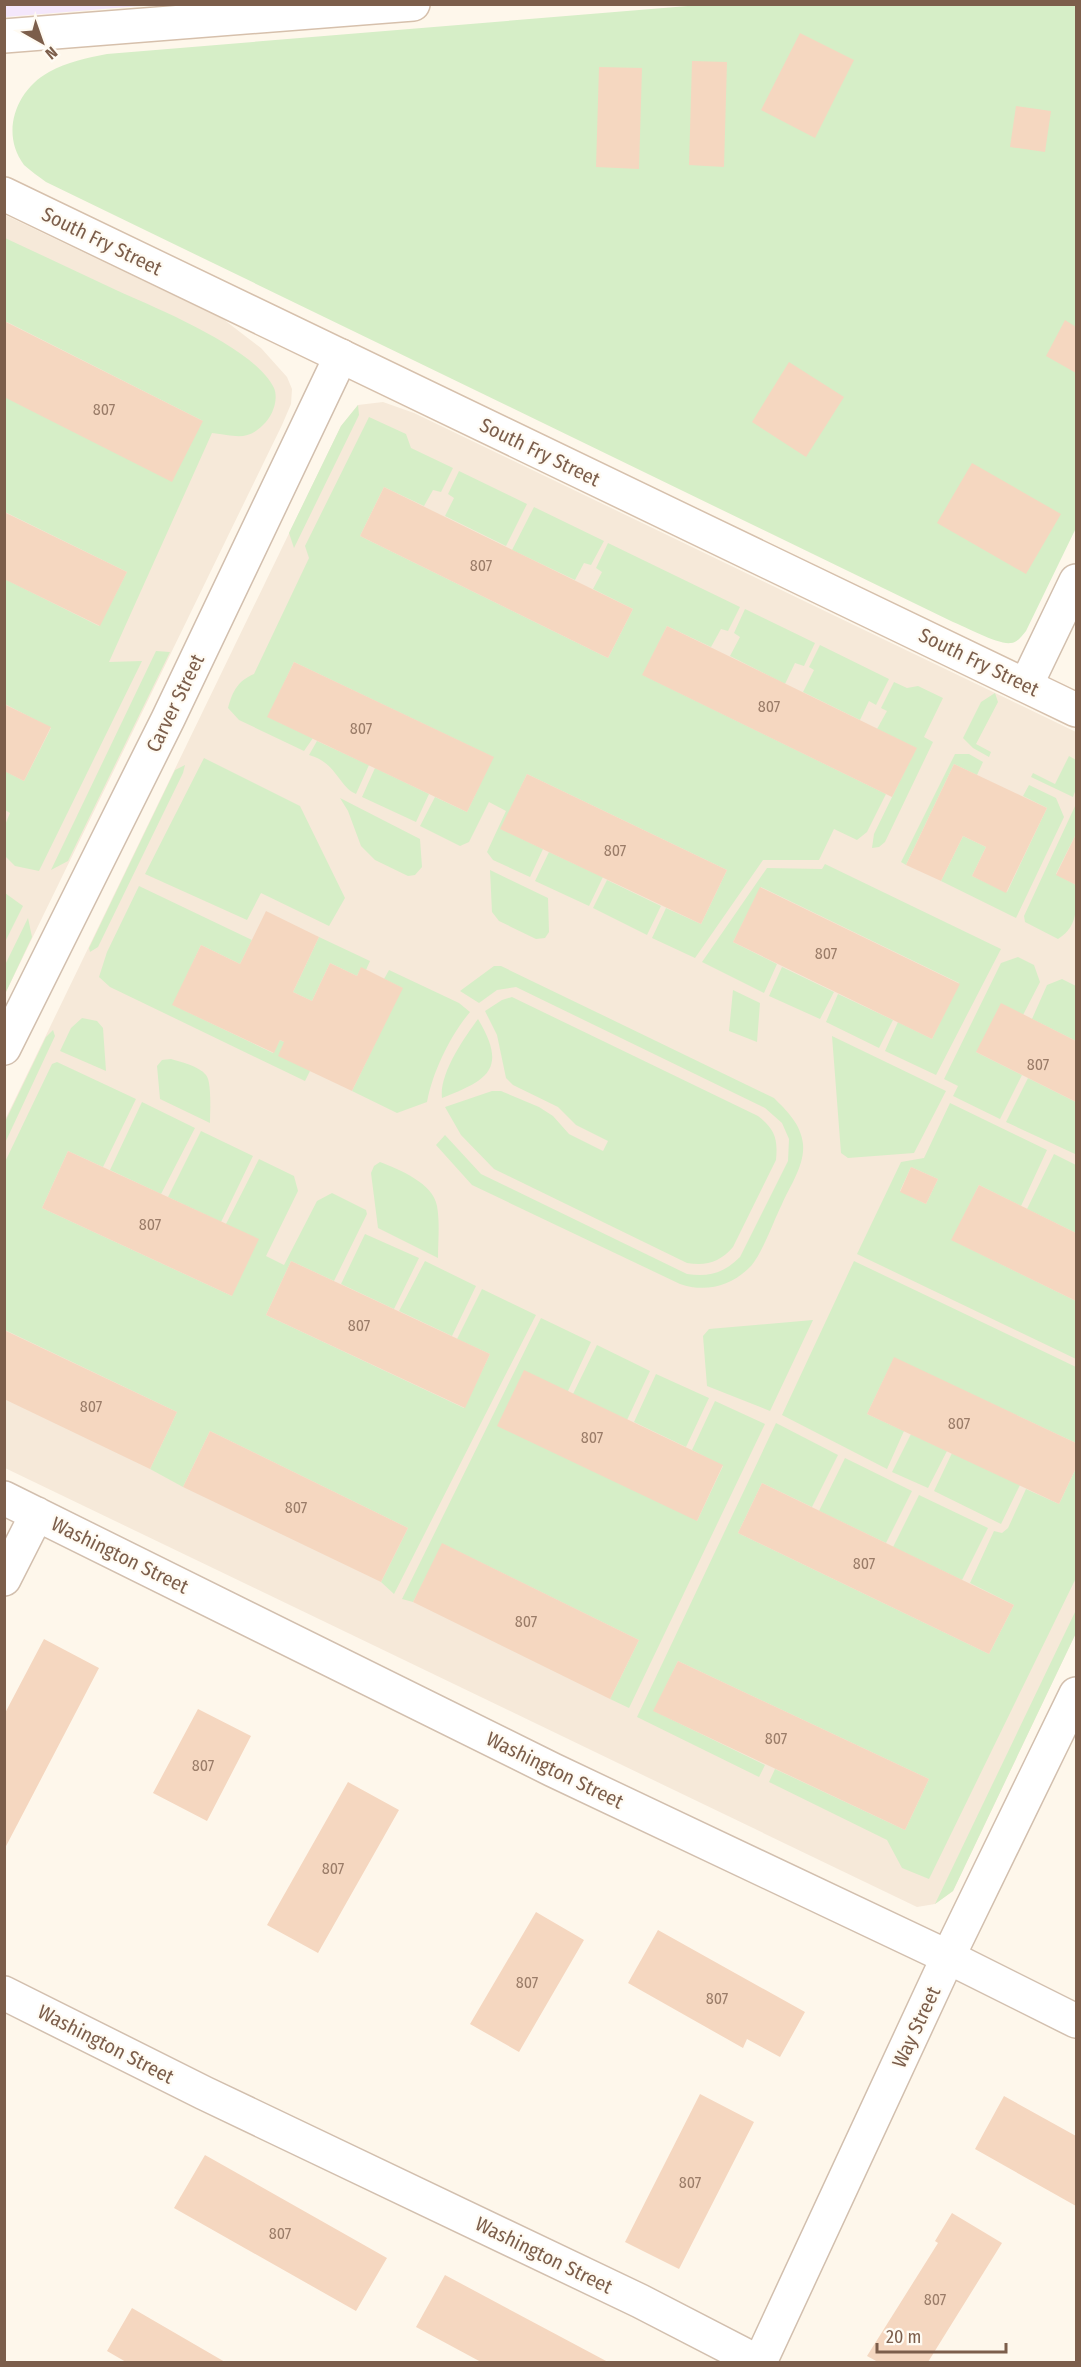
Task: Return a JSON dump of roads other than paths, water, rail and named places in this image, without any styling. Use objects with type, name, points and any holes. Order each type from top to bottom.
[{"type":"street","points":[[4,36],[413,4]]},
{"type":"street","name":"South Fry Street","points":[[4,194],[1077,710]]},
{"type":"street","name":"Carver Street","points":[[4,1048],[168,719],[341,356]]},
{"type":"street","points":[[1026,685],[1077,581]]},
{"type":"street","name":"Washington Street","points":[[4,1498],[553,1770],[948,1957],[1077,2021]]},
{"type":"street","name":"Washington Street","points":[[4,1579],[37,1514]]},
{"type":"street","name":"Way Street","points":[[759,2362],[948,1957],[1077,1695]]},
{"type":"street","name":"Washington Street","points":[[4,1993],[204,2093],[640,2301],[759,2362]]}]
